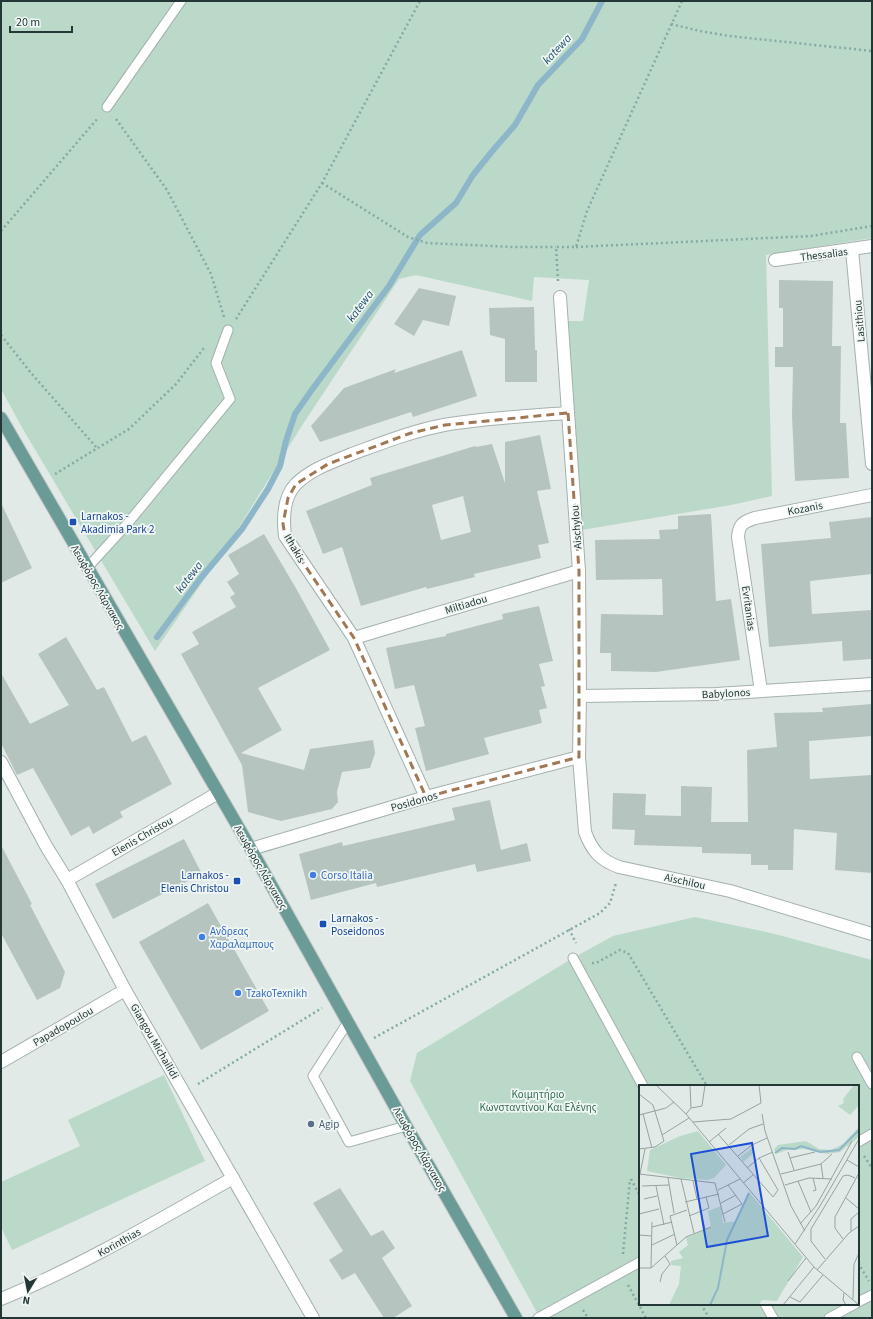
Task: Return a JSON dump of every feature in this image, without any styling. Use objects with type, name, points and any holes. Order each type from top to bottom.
[{"type":"main road","name":"Λεωφόρος Λάρνακος","points":[[1,418],[251,849],[406,1126],[516,1318]]},
{"type":"street","name":"Thessalias","points":[[775,260],[872,246]]},
{"type":"street","name":"Lasithiou","points":[[852,250],[872,464]]},
{"type":"street","name":"Aischylou","points":[[560,297],[578,571],[580,696],[579,757]]},
{"type":"street","name":"Ithakis","points":[[426,797],[354,638],[285,536],[283,524],[284,510],[288,498],[296,484],[328,464],[411,433],[445,425],[568,413]]},
{"type":"street","name":"Kozanis","points":[[740,526],[746,521],[755,518],[872,495]]},
{"type":"street","name":"Evritanias","points":[[740,526],[738,537],[761,691]]},
{"type":"street","name":"Miltiadou","points":[[354,638],[578,571]]},
{"type":"street","name":"Babylonos","points":[[580,696],[716,694],[872,684]]},
{"type":"street","name":"Posidonos","points":[[251,849],[426,797],[579,757]]},
{"type":"street","name":"Aischilou","points":[[579,757],[585,832],[589,844],[596,854],[606,862],[619,867],[730,891],[872,934]]},
{"type":"street","name":"Giangou Michailidi","points":[[1,762],[46,846],[67,880],[125,990],[313,1318]]},
{"type":"street","name":"Elenis Christou","points":[[67,880],[218,793]]},
{"type":"street","name":"Papadopoulou","points":[[1,1062],[125,990]]},
{"type":"street","name":"Korinthias","points":[[1,1299],[57,1274],[107,1249],[233,1178]]},
{"type":"lane","points":[[107,107],[181,1]]},
{"type":"lane","points":[[87,568],[128,523],[230,399],[216,363],[228,330]]},
{"type":"lane","points":[[573,958],[642,1085]]},
{"type":"lane","points":[[348,1022],[313,1076],[350,1142],[406,1126]]},
{"type":"lane","points":[[857,1057],[872,1084]]},
{"type":"lane","points":[[859,1141],[872,1134]]},
{"type":"lane","points":[[538,1318],[639,1263]]},
{"type":"lane","points":[[859,1302],[872,1295]]},
{"type":"lane","points":[[766,1305],[773,1318]]},
{"type":"lane","points":[[829,1318],[853,1305]]},
{"type":"path","points":[[228,330],[322,183],[420,1]]},
{"type":"path","points":[[576,247],[587,211],[670,24],[682,1]]},
{"type":"path","points":[[670,24],[729,36],[872,51]]},
{"type":"path","points":[[1,231],[107,107],[166,190],[211,274],[228,330]]},
{"type":"path","points":[[322,183],[408,237],[427,243],[513,247],[576,247],[811,236],[872,226]]},
{"type":"path","points":[[556,247],[560,297]]},
{"type":"path","points":[[1,335],[31,373],[97,448]]},
{"type":"path","points":[[55,474],[128,430],[176,384],[205,348]]},
{"type":"path","points":[[361,1045],[600,913],[610,904],[619,867]]},
{"type":"path","points":[[569,929],[578,947]]},
{"type":"path","points":[[588,963],[596,963],[620,950],[628,953],[706,1085]]},
{"type":"path","points":[[184,1092],[336,1000]]},
{"type":"path","points":[[862,1152],[872,1168]]},
{"type":"path","points":[[630,1178],[639,1194]]},
{"type":"path","points":[[859,1265],[872,1286]]},
{"type":"path","points":[[702,1305],[709,1318]]},
{"type":"highlighted area","points":[[568,413],[579,571],[579,757],[426,797],[354,638],[285,536],[283,524],[288,498],[296,484],[328,464],[411,433],[445,425]]},
{"type":"green space","points":[[1,1],[872,1],[872,238],[766,255],[772,496],[731,505],[576,531],[565,321],[583,321],[589,280],[534,277],[532,301],[416,275],[399,279],[301,427],[228,545],[155,651],[24,431],[1,389]]},
{"type":"green space","name":"Κοιμητήριο Κωνσταντίνου Και Ελένης","points":[[695,917],[771,933],[872,960],[872,1318],[540,1318],[410,1081],[417,1053],[573,958],[613,936]]},
{"type":"green space","points":[[164,1075],[205,1161],[12,1250],[1,1227],[1,1182],[80,1146],[68,1120]]},
{"type":"building","points":[[779,280],[833,281],[832,346],[841,346],[840,423],[846,423],[849,478],[795,481],[792,415],[793,367],[775,367],[775,347],[783,347],[783,308],[779,308]]},
{"type":"building","points":[[419,288],[456,296],[449,326],[423,320],[414,336],[394,324]]},
{"type":"building","points":[[534,307],[535,350],[537,350],[537,382],[505,382],[505,339],[490,335],[489,308]]},
{"type":"building","points":[[462,350],[477,396],[413,417],[411,412],[320,442],[311,426],[344,388],[396,369],[394,373]]},
{"type":"building","points":[[540,435],[551,489],[537,491],[549,543],[538,545],[541,558],[474,574],[475,577],[427,589],[426,587],[361,606],[342,547],[323,554],[306,511],[372,485],[370,478],[475,446],[492,444],[505,483],[505,442]],"holes":[[[463,496],[471,532],[441,540],[432,505]]]},
{"type":"building","points":[[1,503],[32,568],[1,583]]},
{"type":"building","points":[[711,514],[716,601],[731,599],[740,660],[656,672],[611,671],[611,653],[600,653],[601,614],[663,615],[662,579],[596,580],[595,540],[660,539],[659,530],[678,529],[678,516]]},
{"type":"building","points":[[872,517],[872,574],[810,581],[812,614],[872,610],[872,659],[843,661],[842,641],[769,647],[761,544],[831,538],[829,522]]},
{"type":"building","points":[[264,534],[330,650],[258,688],[282,730],[241,753],[304,770],[310,749],[373,740],[375,753],[370,768],[342,772],[337,792],[338,802],[332,809],[281,821],[248,812],[242,765],[181,654],[199,644],[192,632],[236,607],[230,597],[235,594],[227,582],[239,574],[228,555]]},
{"type":"building","points":[[539,606],[553,661],[539,664],[545,686],[541,687],[547,708],[539,710],[542,723],[484,738],[489,754],[426,771],[415,728],[425,726],[414,685],[395,689],[386,648],[446,636],[446,634],[503,619],[502,614]]},
{"type":"building","points":[[66,637],[97,690],[104,687],[132,742],[146,735],[172,784],[120,812],[123,817],[93,834],[89,826],[71,836],[33,768],[17,775],[1,743],[1,673],[30,724],[69,705],[38,654]]},
{"type":"building","points":[[872,704],[872,736],[809,741],[810,779],[872,775],[872,873],[835,870],[837,833],[794,829],[793,870],[768,870],[768,865],[751,865],[751,854],[702,853],[702,847],[634,845],[635,830],[612,829],[613,793],[646,794],[645,815],[681,816],[681,786],[712,787],[711,822],[748,822],[747,750],[777,747],[774,713],[823,712],[822,708]]},
{"type":"building","points":[[490,800],[501,850],[527,843],[531,861],[477,872],[475,864],[377,887],[376,883],[311,900],[299,854],[342,842],[343,846],[455,820],[452,808]]},
{"type":"building","points":[[184,839],[202,874],[113,919],[95,884]]},
{"type":"building","points":[[1,845],[65,972],[60,988],[37,1000],[1,933]]},
{"type":"building","points":[[208,903],[269,1011],[201,1050],[139,942]]},
{"type":"building","points":[[340,1188],[371,1236],[383,1230],[395,1248],[382,1258],[412,1306],[393,1318],[384,1318],[355,1273],[342,1280],[329,1260],[343,1251],[313,1203]]},
{"type":"waterway","name":"katewa","points":[[157,637],[200,579],[242,529],[268,489],[280,466],[295,414],[389,286],[420,235],[456,203],[473,175],[515,125],[538,85],[582,39],[602,1]]},
{"type":"place","name":"Larnakos - Akadimia Park 2","points":[[73,522]]},
{"type":"place","name":"Corso Italia","points":[[313,875]]},
{"type":"place","name":"Larnakos - Elenis Christou","points":[[237,881]]},
{"type":"place","name":"Larnakos - Poseidonos","points":[[323,924]]},
{"type":"place","name":"Ανδρεας Χαραλαμπους","points":[[202,937]]},
{"type":"place","name":"TzakoTexnikh","points":[[238,993]]},
{"type":"place","name":"Agip","points":[[311,1124]]}]
